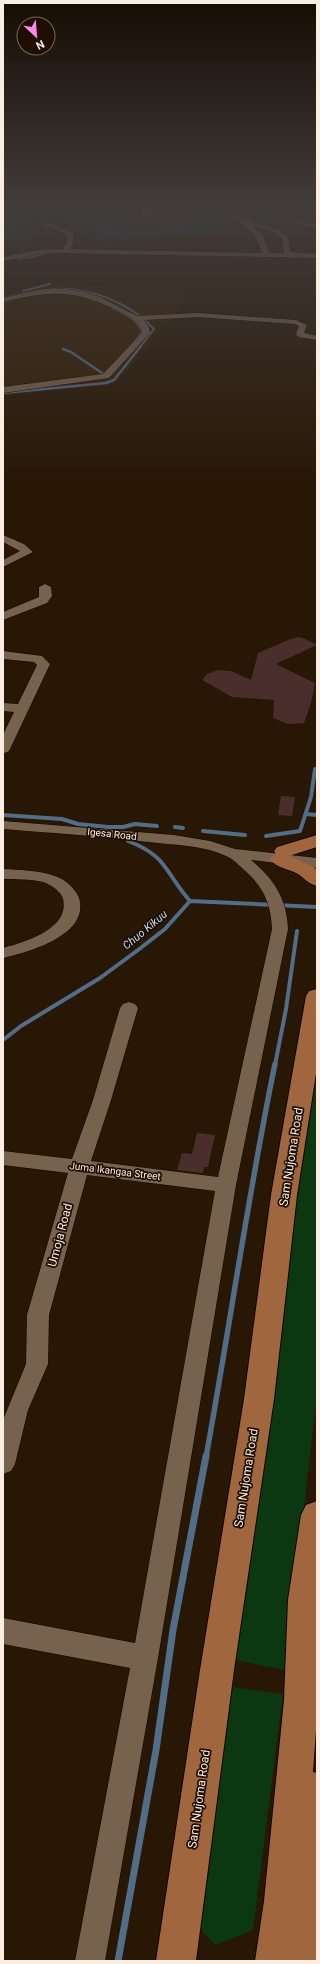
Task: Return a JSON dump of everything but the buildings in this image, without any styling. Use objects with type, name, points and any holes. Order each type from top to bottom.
[{"type":"main road","points":[[282,855],[317,841]]},
{"type":"main road","points":[[282,855],[306,870],[317,880]]},
{"type":"main road","name":"Sam Nujoma Road","points":[[176,1961],[217,1670],[259,1400],[284,1195],[317,996]]},
{"type":"main road","points":[[275,1961],[283,1901],[301,1708],[304,1600],[317,1515]]},
{"type":"main road","points":[[304,1600],[307,1945],[317,1956]]},
{"type":"street","points":[[3,300],[16,298]]},
{"type":"street","points":[[3,390],[106,376],[146,333],[144,324],[136,318],[108,302],[96,298]]},
{"type":"street","points":[[136,318],[198,315],[296,322],[303,325],[301,335],[317,338]]},
{"type":"street","points":[[3,538],[20,546],[27,552],[3,564]]},
{"type":"street","points":[[3,616],[43,600],[46,596],[45,587]]},
{"type":"street","points":[[3,655],[38,659],[44,664],[3,749]]},
{"type":"street","points":[[3,707],[23,708]]},
{"type":"street","name":"Igesa Road","points":[[3,825],[55,828],[189,842],[227,851],[282,855],[317,853]]},
{"type":"street","points":[[90,1961],[145,1658],[226,1185],[280,929],[279,905],[268,886],[252,869],[227,851]]},
{"type":"street","name":"Igesa Road","points":[[282,855],[317,863]]},
{"type":"street","points":[[3,874],[39,877],[57,883],[69,893],[72,902],[72,910],[63,926],[52,934],[19,949],[3,953]]},
{"type":"street","name":"Umoja Road","points":[[3,1464],[18,1410],[37,1364],[38,1315],[79,1167],[102,1100],[129,1008]]},
{"type":"street","name":"Juma Ikangaa Street","points":[[3,1158],[226,1185]]},
{"type":"street","points":[[3,1631],[145,1658]]},
{"type":"shaded area","points":[[3,298],[183,298],[170,320],[116,384],[3,396]]},
{"type":"green space","points":[[317,1062],[317,1396],[285,1670],[225,1658]]},
{"type":"green space","points":[[219,1685],[283,1694],[253,1930],[215,1945],[190,1917]]},
{"type":"waterway","points":[[108,298],[133,312],[154,329],[140,347]]},
{"type":"waterway","points":[[112,308],[130,317],[140,327],[142,332],[130,347]]},
{"type":"waterway","points":[[3,393],[106,383],[114,380],[141,346]]},
{"type":"waterway","points":[[63,349],[71,352],[105,375],[107,373]]},
{"type":"waterway","points":[[266,836],[300,831],[311,797],[315,769]]},
{"type":"waterway","points":[[306,814],[317,815]]},
{"type":"waterway","points":[[3,815],[62,819],[78,824],[108,827],[123,827],[135,824],[157,826]]},
{"type":"waterway","points":[[175,827],[183,828]]},
{"type":"waterway","points":[[203,831],[245,835]]},
{"type":"waterway","points":[[128,841],[141,847],[159,859],[190,901]]},
{"type":"waterway","name":"Chuo Kikuu","points":[[3,1040],[21,1026],[100,978],[138,950],[165,929],[190,901]]},
{"type":"waterway","name":"Chuo Kikuu","points":[[190,901],[317,907]]},
{"type":"waterway","points":[[275,1065],[286,1009],[297,931]]},
{"type":"waterway","points":[[206,1457],[256,1162],[275,1064]]},
{"type":"waterway","points":[[118,1961],[156,1750],[173,1630],[206,1456]]}]
